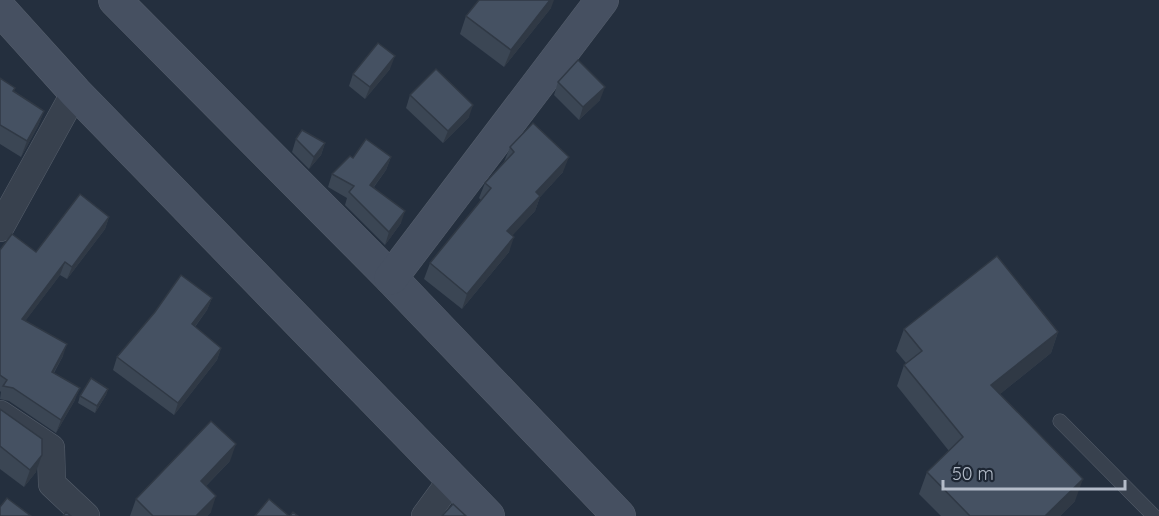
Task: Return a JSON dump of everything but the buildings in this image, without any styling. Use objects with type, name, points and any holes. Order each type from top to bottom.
[{"type":"street","points":[[115,0],[391,278],[619,516]]},
{"type":"street","points":[[391,278],[602,0]]},
{"type":"street","points":[[0,9],[75,92],[488,516]]},
{"type":"street","points":[[0,228],[75,92]]},
{"type":"street","points":[[0,414],[51,448],[52,484],[86,516]]},
{"type":"street","points":[[425,516],[452,479]]},
{"type":"lane","points":[[1060,421],[1154,516]]}]
